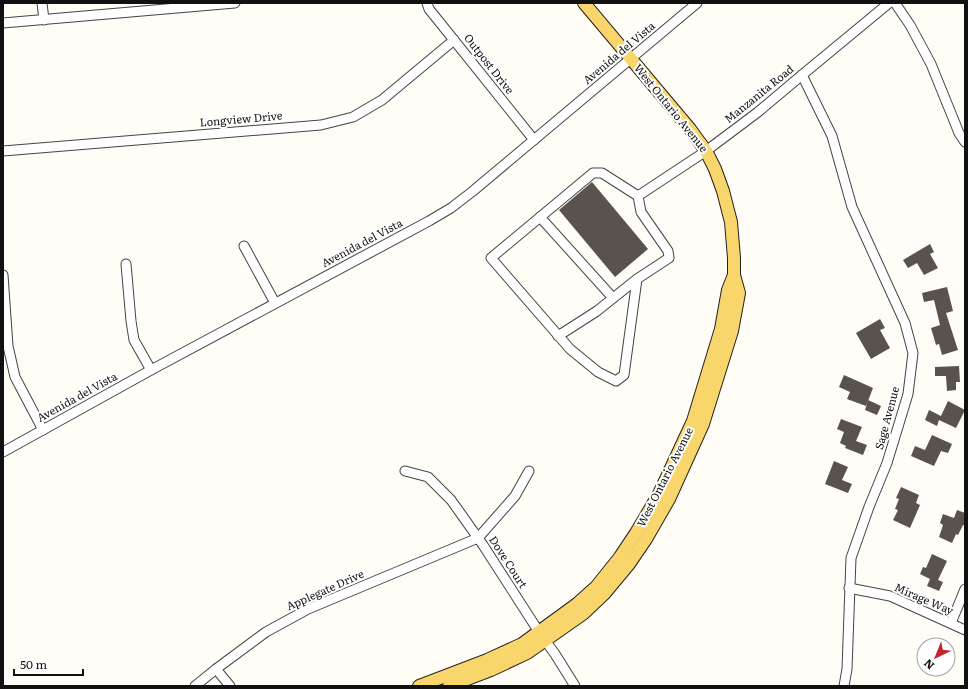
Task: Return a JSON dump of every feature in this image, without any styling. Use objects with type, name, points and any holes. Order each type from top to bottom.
[{"type":"main road","name":"West Ontario Avenue","points":[[449,686],[528,654],[542,636],[596,587],[620,557],[659,494],[693,420],[721,328],[728,290],[734,275],[731,222],[715,169],[706,151],[690,129],[584,3]]},
{"type":"main road","name":"West Ontario Avenue","points":[[419,686],[494,657],[542,636]]},
{"type":"street","points":[[42,3],[44,20]]},
{"type":"street","points":[[3,23],[235,3]]},
{"type":"street","name":"Outpost Drive","points":[[427,3],[429,9],[534,140]]},
{"type":"street","name":"Avenida del Vista","points":[[3,452],[150,370],[363,257],[451,208],[697,3]]},
{"type":"street","name":"Manzanita Road","points":[[638,196],[706,151],[758,112],[889,3]]},
{"type":"street","points":[[895,3],[910,25],[931,64],[959,133],[965,142]]},
{"type":"street","name":"Longview Drive","points":[[3,151],[321,125],[353,117],[382,100],[454,40]]},
{"type":"street","name":"Sage Avenue","points":[[802,75],[832,136],[852,207],[905,323],[912,353],[908,394],[887,463],[869,507],[851,558],[847,669],[844,686]]},
{"type":"street","points":[[558,336],[597,310],[637,279],[669,258],[668,251],[641,212],[638,196],[602,173],[593,173],[491,258],[558,336],[570,349],[598,372],[616,381],[624,375],[637,279]]},
{"type":"street","points":[[540,217],[613,298]]},
{"type":"street","points":[[244,246],[275,303]]},
{"type":"street","points":[[126,264],[134,340],[150,370]]},
{"type":"street","points":[[3,275],[8,346],[15,377],[43,430]]},
{"type":"street","name":"Dove Court","points":[[405,470],[428,477],[451,500],[478,538],[575,686]]},
{"type":"street","points":[[478,538],[515,496],[529,471]]},
{"type":"street","name":"Applegate Drive","points":[[195,686],[266,632],[308,609],[478,538]]},
{"type":"street","name":"Mirage Way","points":[[849,588],[890,596],[965,630]]},
{"type":"street","points":[[951,623],[965,589]]},
{"type":"street","points":[[216,669],[230,686]]},
{"type":"building","points":[[592,182],[648,249],[615,277],[559,210]]},
{"type":"building","points":[[930,244],[934,252],[930,254],[938,268],[924,275],[917,263],[908,268],[903,260]]},
{"type":"building","points":[[947,287],[953,311],[946,313],[958,350],[942,355],[939,344],[936,345],[931,328],[940,325],[934,300],[924,302],[922,293]]},
{"type":"building","points":[[880,319],[885,328],[880,330],[890,348],[871,359],[856,333]]},
{"type":"building","points":[[959,366],[960,382],[956,382],[956,390],[947,391],[946,376],[935,376],[935,367]]},
{"type":"building","points":[[844,375],[873,388],[866,406],[847,399],[850,392],[839,387]]},
{"type":"building","points":[[868,400],[881,406],[877,415],[865,410]]},
{"type":"building","points":[[948,401],[965,410],[956,428],[939,420],[937,426],[925,420],[929,410],[941,416]]},
{"type":"building","points":[[841,419],[862,427],[856,441],[867,445],[863,455],[845,448],[846,446],[840,443],[844,432],[837,429]]},
{"type":"building","points":[[932,435],[952,444],[948,453],[941,451],[934,466],[911,456],[915,446],[925,450]]},
{"type":"building","points":[[834,461],[848,467],[842,480],[852,484],[848,493],[825,484]]},
{"type":"building","points":[[901,487],[919,495],[916,503],[920,505],[910,528],[893,520],[898,510],[895,509],[899,499],[896,498]]},
{"type":"building","points":[[957,510],[965,513],[965,526],[963,525],[958,535],[956,534],[952,543],[939,537],[943,525],[940,523],[943,514],[954,518]]},
{"type":"building","points":[[932,554],[947,561],[938,580],[943,582],[939,591],[927,586],[930,579],[920,574],[923,567],[926,568]]}]
